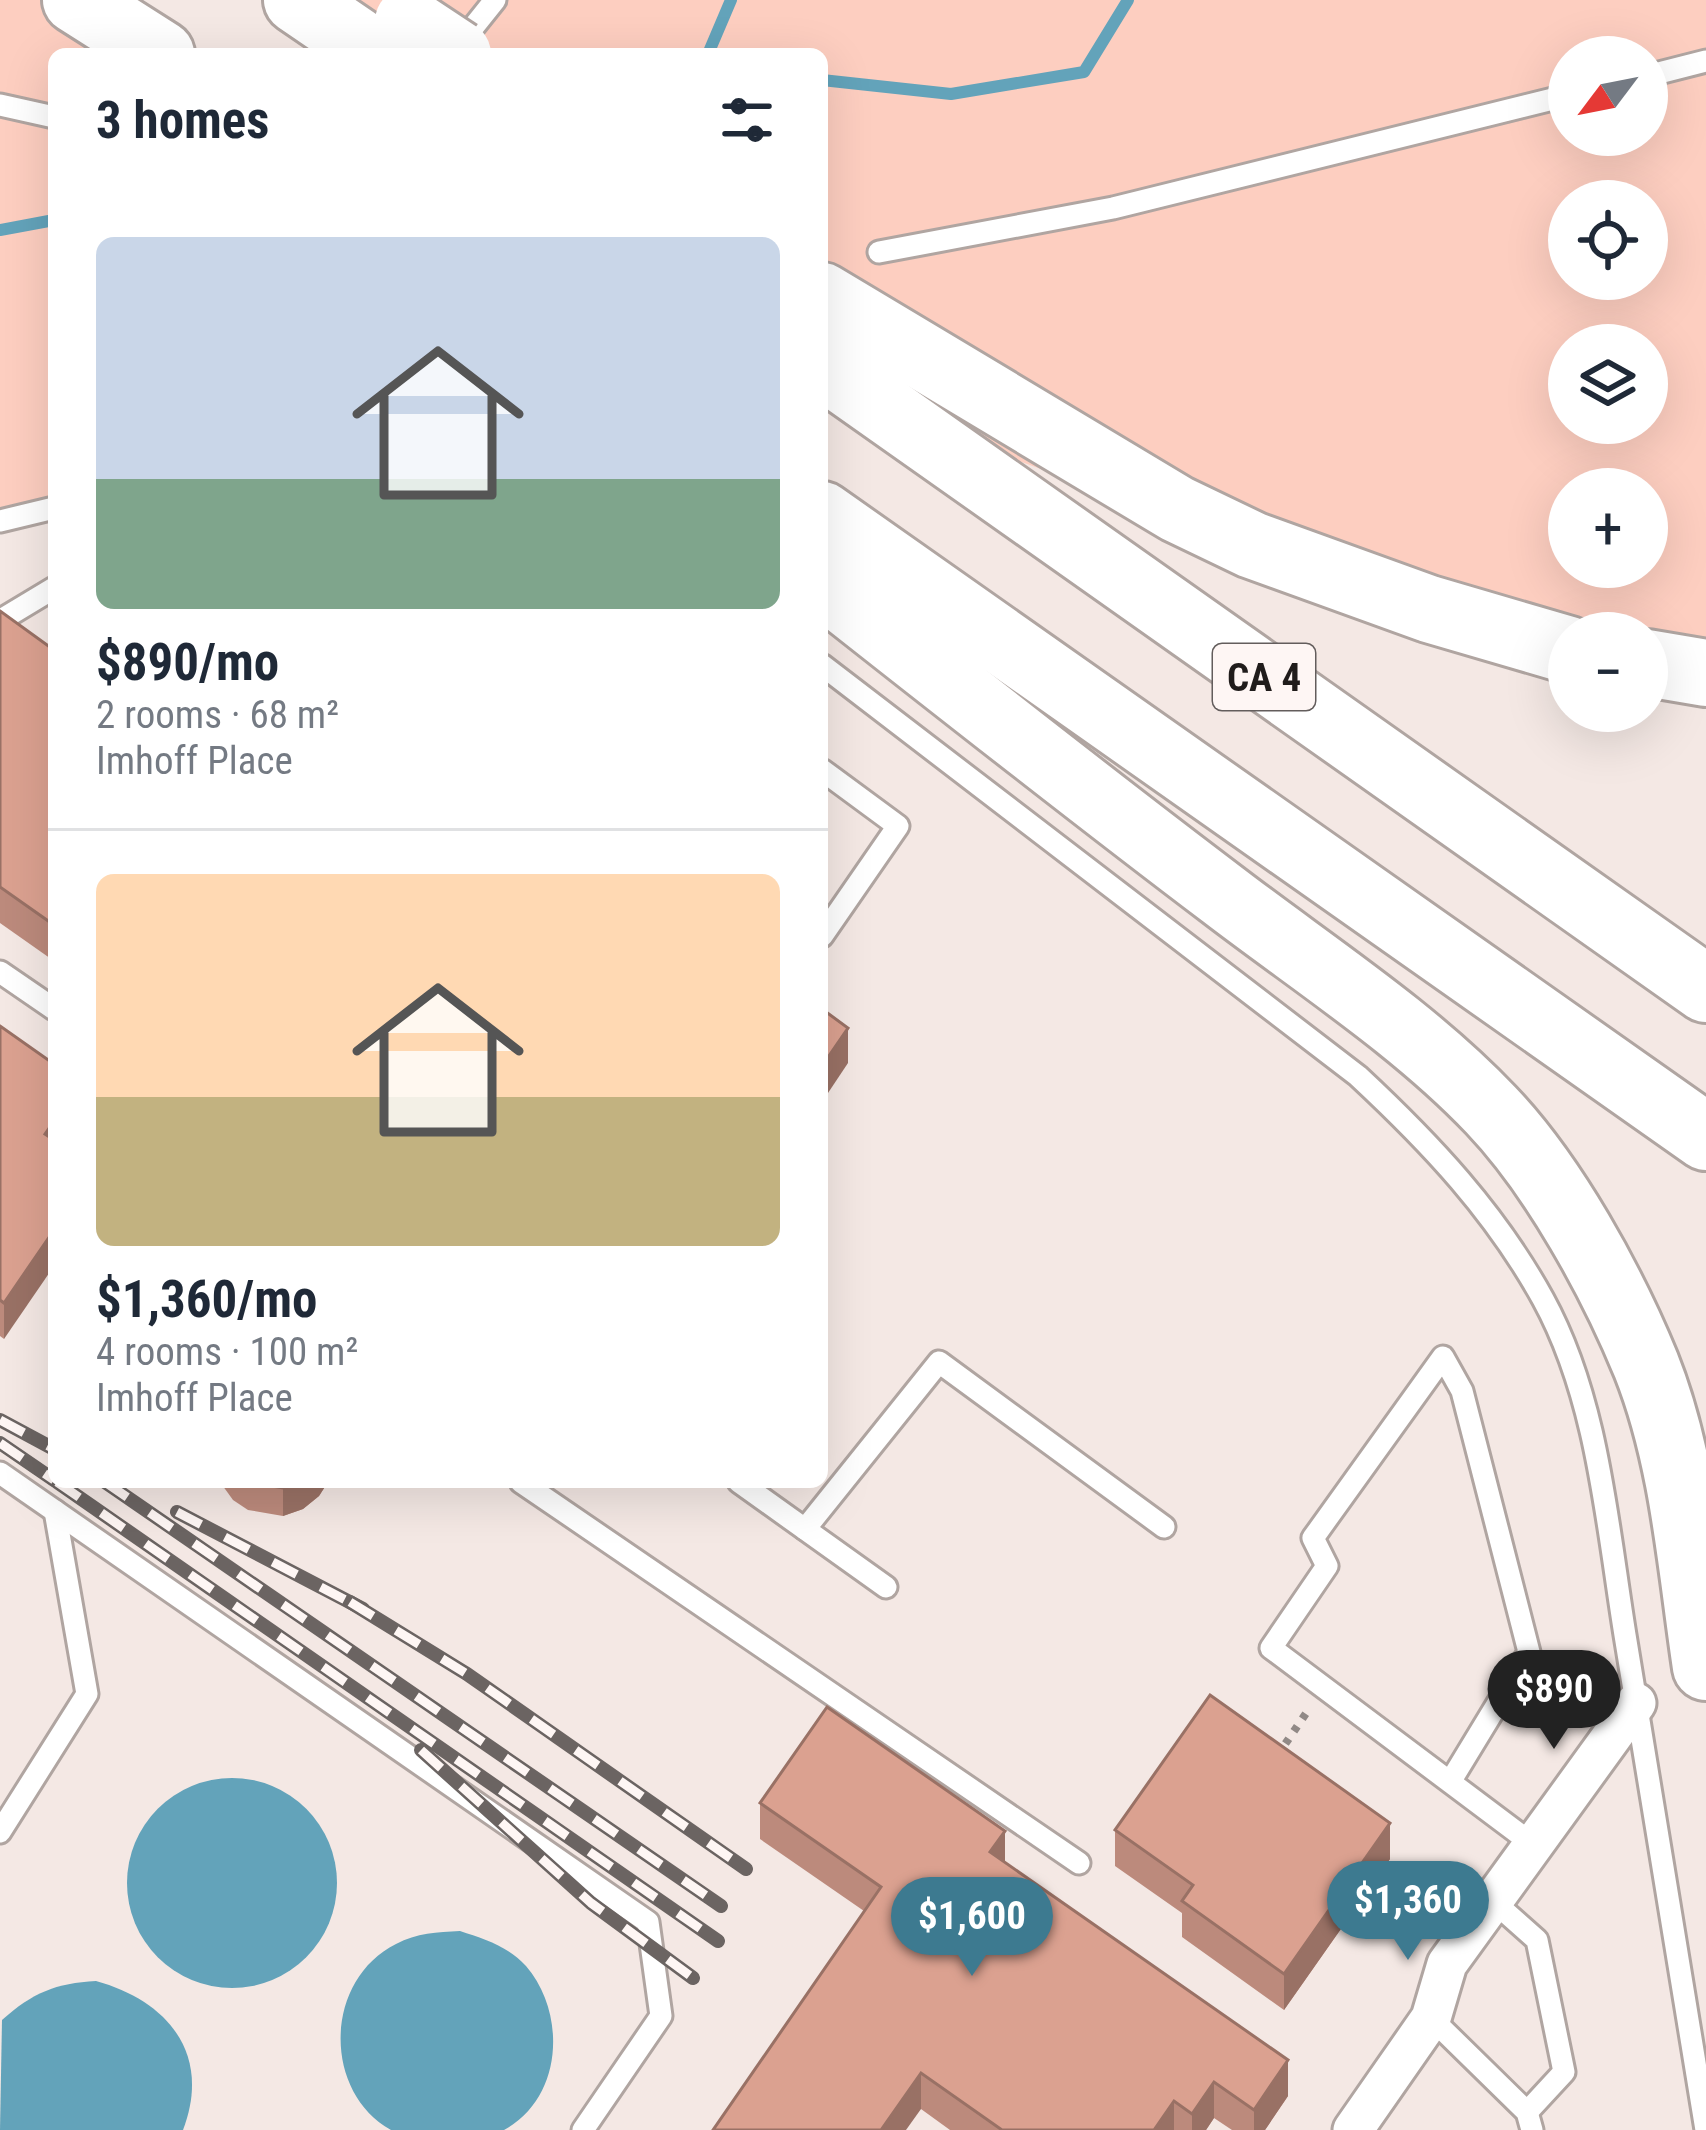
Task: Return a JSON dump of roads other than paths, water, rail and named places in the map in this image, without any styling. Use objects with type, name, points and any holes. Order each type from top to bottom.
[{"type":"highway","points":[[76,0],[152,48]]},
{"type":"highway","points":[[828,323],[1233,536],[1429,609],[1548,644]]},
{"type":"highway","name":"CA 4","points":[[828,323],[1706,988]]},
{"type":"highway","points":[[828,519],[1706,1137]]},
{"type":"highway","points":[[828,588],[1063,774],[1413,1040],[1493,1112],[1551,1189],[1608,1280],[1647,1367],[1672,1442],[1706,1667]]},
{"type":"highway","points":[[1668,667],[1706,673]]},
{"type":"street","points":[[1353,2130],[1431,2018],[1447,1964],[1636,1703]]},
{"type":"lane","points":[[456,48],[495,0]]},
{"type":"lane","points":[[387,31],[444,48]]},
{"type":"lane","points":[[1668,71],[1706,61]]},
{"type":"lane","points":[[879,252],[1113,208],[1548,100]]},
{"type":"lane","points":[[0,105],[48,116]]},
{"type":"lane","points":[[0,521],[48,509]]},
{"type":"lane","points":[[6,624],[48,592]]},
{"type":"lane","points":[[828,670],[1358,1076],[1430,1143],[1494,1217],[1546,1303],[1580,1390],[1603,1497],[1706,2130]]},
{"type":"lane","points":[[828,774],[898,826],[828,927]]},
{"type":"lane","points":[[0,972],[48,1005]]},
{"type":"lane","points":[[1450,1782],[1529,1652],[1462,1391],[1443,1358],[1313,1538],[1327,1566],[1271,1648],[1534,1845]]},
{"type":"lane","points":[[806,1529],[939,1362],[1164,1527]]},
{"type":"lane","points":[[0,1472],[648,1922],[662,2016],[583,2130]]},
{"type":"lane","points":[[529,1488],[1079,1863]]},
{"type":"lane","points":[[748,1488],[886,1586]]},
{"type":"lane","points":[[0,1832],[87,1694],[56,1510]]},
{"type":"lane","points":[[1431,2018],[1530,2121],[1564,2072],[1538,1940],[1493,1900]]},
{"type":"water","points":[[232,1778],[272,1786],[306,1809],[329,1843],[337,1883],[329,1923],[306,1957],[272,1980],[232,1988],[192,1980],[158,1957],[135,1923],[127,1883],[135,1843],[158,1809],[192,1786]]},
{"type":"water","points":[[460,1931],[511,1953],[539,1986],[553,2031],[548,2077],[524,2116],[504,2130],[391,2130],[368,2112],[343,2064],[345,2008],[355,1983],[372,1961],[396,1944],[419,1935]]},
{"type":"water","points":[[96,1981],[144,2002],[177,2035],[192,2077],[183,2130],[0,2130],[2,2020],[45,1991]]},
{"type":"waterway","points":[[711,48],[731,0]]},
{"type":"waterway","points":[[828,81],[951,94],[1084,72],[1128,0]]},
{"type":"waterway","points":[[0,230],[48,221]]},
{"type":"railway","points":[[0,1420],[48,1446]]},
{"type":"railway","points":[[0,1443],[48,1476]]},
{"type":"railway","points":[[66,1488],[718,1941]]},
{"type":"railway","points":[[114,1488],[721,1906]]},
{"type":"railway","points":[[177,1512],[363,1609]]},
{"type":"railway","points":[[350,1602],[467,1674],[746,1869]]},
{"type":"railway","points":[[421,1750],[591,1903],[693,1978]]}]
